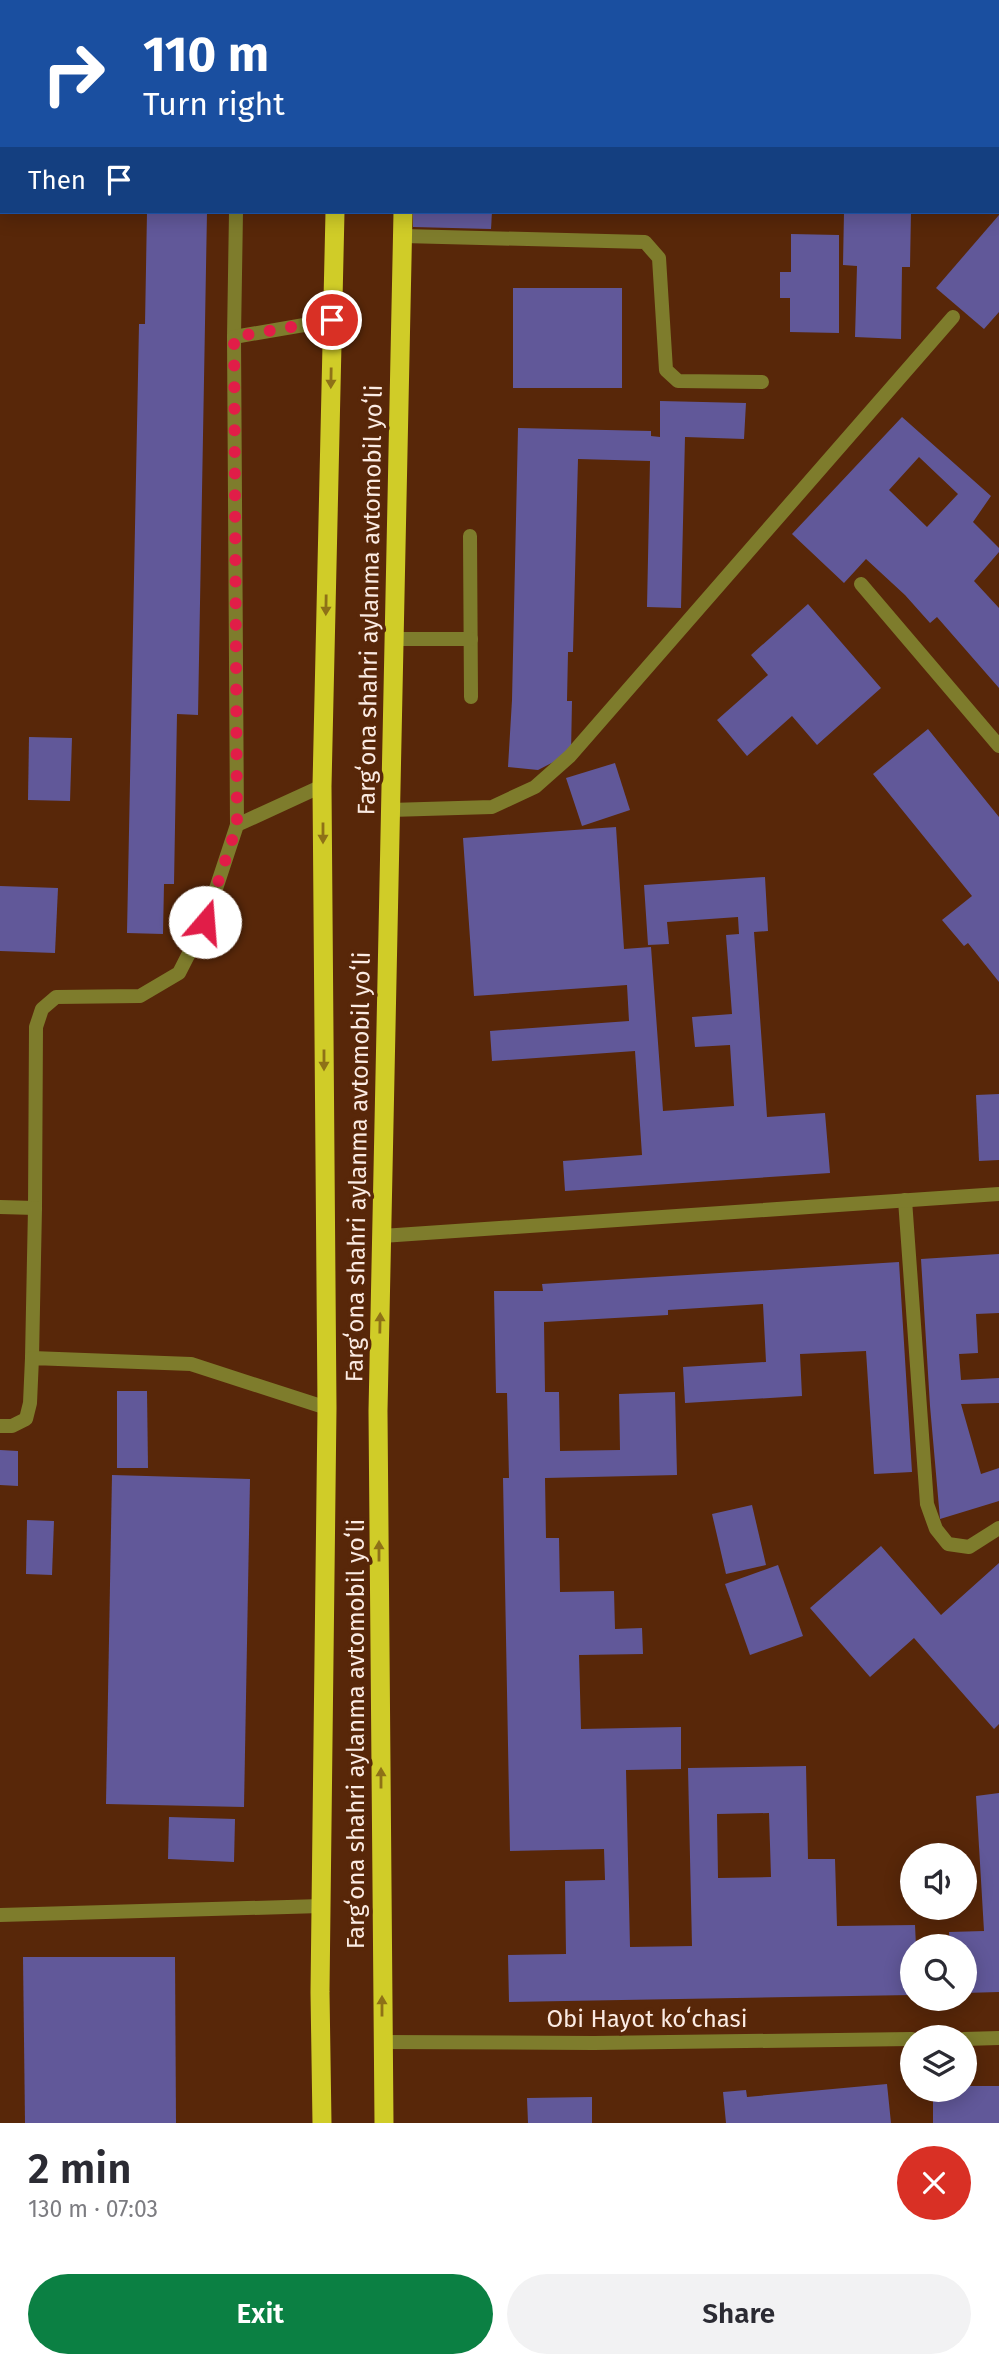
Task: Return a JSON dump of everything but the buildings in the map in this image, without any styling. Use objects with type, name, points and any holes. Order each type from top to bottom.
[{"type":"highway","name":"Fargʻona shahri aylanma avtomobil yoʻli","points":[[322,2123],[321,1906],[327,1408],[322,786],[335,214]]},
{"type":"highway","name":"Fargʻona shahri aylanma avtomobil yoʻli","points":[[384,2123],[378,1425],[403,214]]},
{"type":"street","points":[[0,1426],[12,1426],[26,1419],[30,1403],[36,1027],[42,1009],[56,998],[140,996],[179,974],[205,922],[237,825],[234,337],[236,214]]},
{"type":"street","points":[[403,236],[645,242],[659,258],[666,370],[678,381],[762,382]]},
{"type":"street","points":[[390,810],[492,807],[535,788],[561,764],[953,317]]},
{"type":"street","points":[[234,337],[332,320]]},
{"type":"street","points":[[470,536],[471,697]]},
{"type":"street","points":[[861,584],[999,746]]},
{"type":"street","points":[[393,639],[471,639]]},
{"type":"street","points":[[237,825],[322,786]]},
{"type":"street","points":[[382,1236],[999,1194]]},
{"type":"street","points":[[905,1200],[927,1504],[936,1529],[948,1544],[969,1547],[999,1528]]},
{"type":"street","points":[[0,1207],[34,1208]]},
{"type":"street","points":[[32,1358],[191,1364],[327,1408]]},
{"type":"street","points":[[0,1915],[321,1906]]},
{"type":"street","points":[[977,2039],[999,2038]]},
{"type":"street","name":"Obi Hayot koʻchasi","points":[[382,2042],[594,2043],[900,2039]]},
{"type":"route","points":[[205,922],[237,825],[234,337],[332,320]]}]
